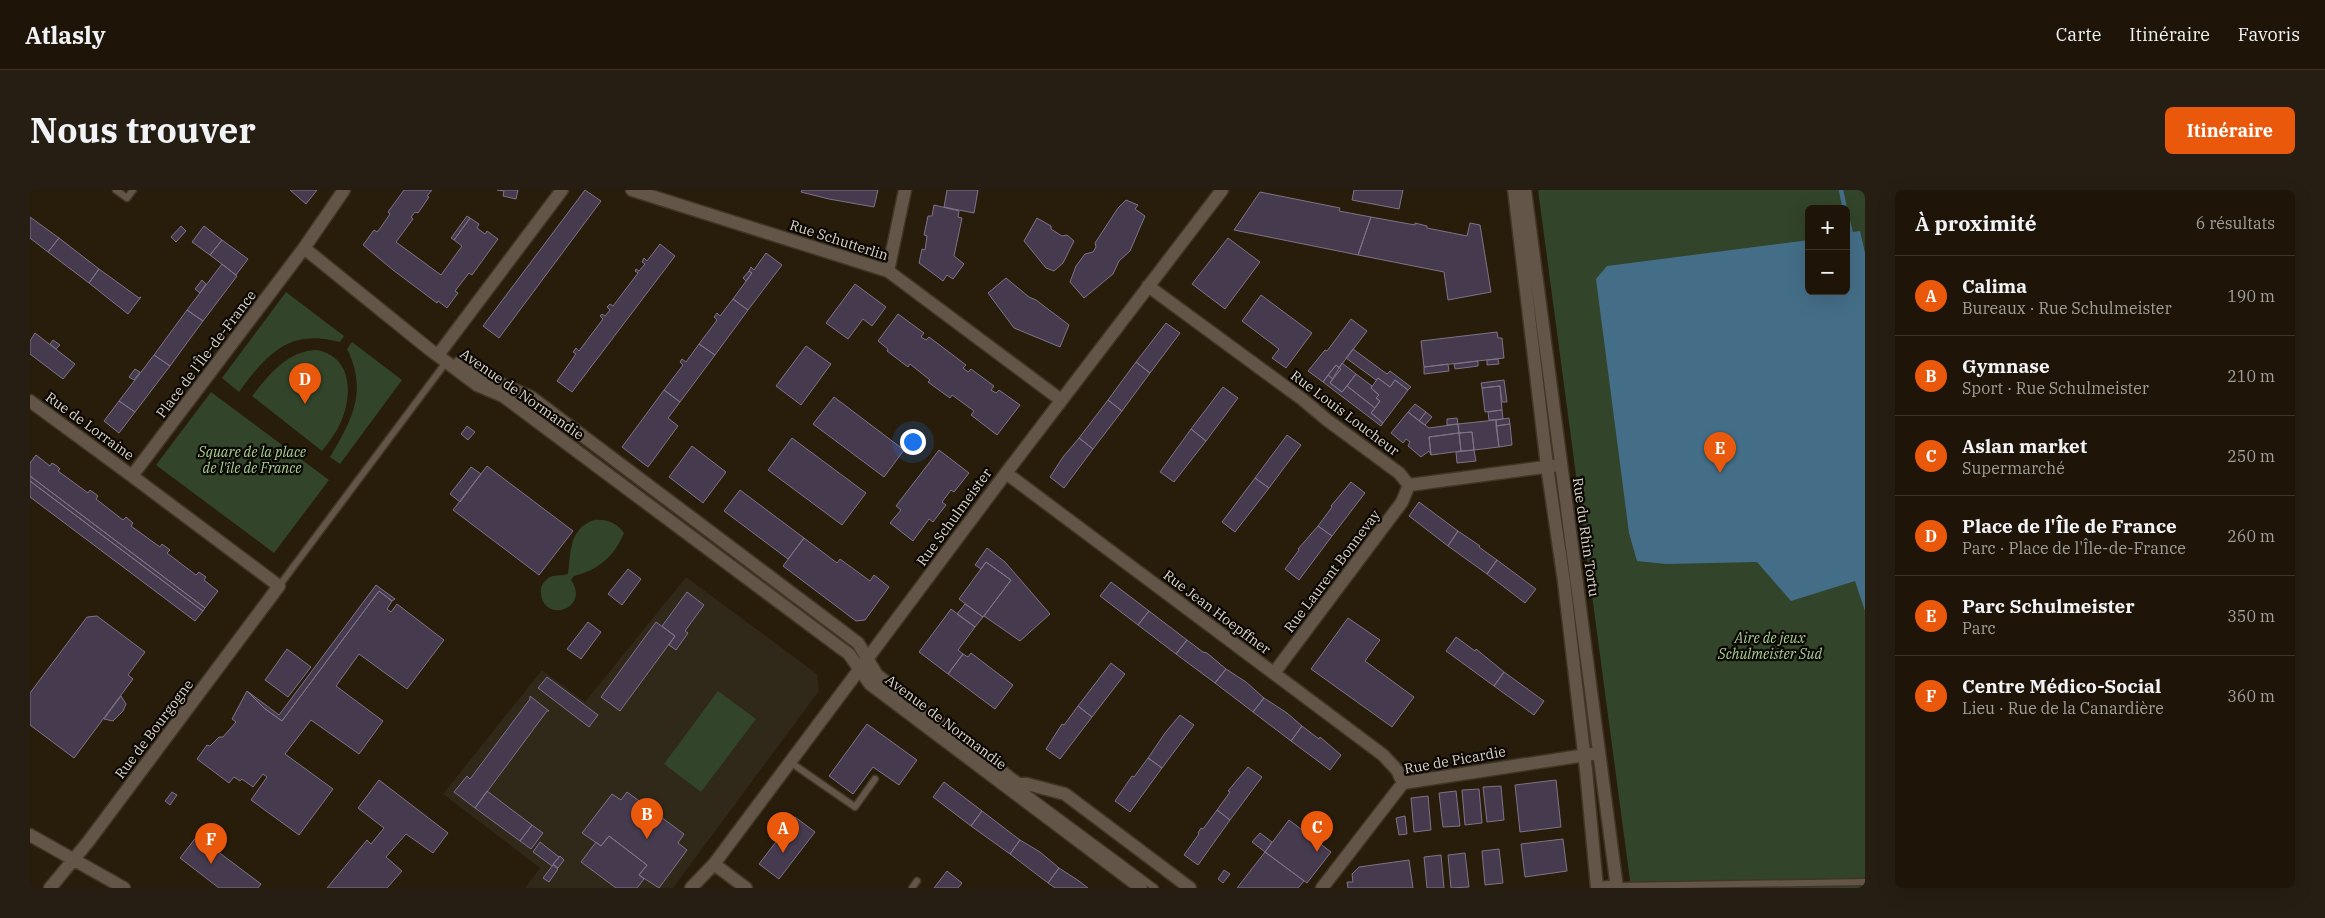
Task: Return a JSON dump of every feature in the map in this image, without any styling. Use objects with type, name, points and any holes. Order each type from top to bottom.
[{"type":"street","name":"Place de l'Île-de-France","points":[[132,476],[304,248],[344,190]]},
{"type":"street","points":[[304,248],[442,358],[562,190]]},
{"type":"street","name":"Rue Schutterlin","points":[[632,190],[888,271],[1061,400]]},
{"type":"street","points":[[888,271],[905,190]]},
{"type":"street","name":"Rue Schulmeister","points":[[691,888],[714,864],[859,668],[885,637],[1061,400],[1222,190]]},
{"type":"street","name":"Rue du Rhin Tortu","points":[[1514,190],[1547,466],[1564,582],[1599,888]]},
{"type":"street","name":"Rue du Rhin Tortu","points":[[1525,190],[1617,887]]},
{"type":"street","name":"Rue Louis Loucheur","points":[[1148,286],[1302,398],[1326,420],[1399,473],[1409,485]]},
{"type":"street","name":"Avenue de Normandie","points":[[442,358],[456,361],[483,376],[532,397],[858,643],[877,675],[1018,784],[1027,784],[1065,794],[1190,888]]},
{"type":"street","name":"Avenue de Normandie","points":[[442,358],[477,384],[502,396],[577,450],[844,650],[870,684],[1141,888]]},
{"type":"street","name":"Rue de Lorraine","points":[[30,401],[132,476]]},
{"type":"street","points":[[1409,485],[1560,465]]},
{"type":"street","name":"Rue Jean Hoepffner","points":[[1006,473],[1383,755],[1396,770],[1402,783]]},
{"type":"street","points":[[132,476],[280,586]]},
{"type":"street","name":"Rue Laurent Bonnevay","points":[[1274,673],[1402,502],[1409,485]]},
{"type":"street","name":"Rue de Bourgogne","points":[[50,888],[74,859],[280,586]]},
{"type":"street","name":"Rue de Picardie","points":[[1322,888],[1402,783],[1599,753]]},
{"type":"street","points":[[30,835],[124,888]]},
{"type":"street","points":[[714,864],[746,888]]},
{"type":"street","name":"Rue Schulmeister","points":[[702,888],[714,864]]},
{"type":"street","points":[[1599,888],[1617,887]]},
{"type":"lane","points":[[116,190],[127,198],[133,190]]},
{"type":"lane","points":[[280,586],[442,358]]},
{"type":"lane","points":[[790,762],[855,807],[875,780]]},
{"type":"lane","name":"Avenue de Normandie","points":[[1018,784],[1031,796],[1155,888]]},
{"type":"lane","points":[[912,888],[918,881]]},
{"type":"lane","points":[[1617,887],[1865,882]]},
{"type":"shaded area","points":[[686,577],[817,674],[819,691],[673,888],[525,888],[540,868],[443,794],[542,670],[585,702]]},
{"type":"green space","name":"Aire de jeux Schulmeister Sud","points":[[1538,190],[1865,190],[1865,888],[1631,888]]},
{"type":"green space","points":[[286,292],[344,336],[340,342],[307,339],[293,342],[281,348],[259,366],[239,392],[222,378]]},
{"type":"green space","points":[[352,342],[402,380],[340,464],[330,457],[351,418],[355,405],[357,392],[356,378],[347,349]]},
{"type":"green space","points":[[316,350],[328,354],[337,360],[343,368],[348,388],[345,411],[341,422],[335,434],[322,451],[252,396],[272,372],[287,359],[306,351]]},
{"type":"green space","name":"Square de la place de l'île de France","points":[[211,392],[329,480],[274,553],[156,465]]},
{"type":"green space","points":[[594,520],[603,520],[615,524],[624,533],[610,556],[598,566],[574,576],[571,580],[576,590],[575,598],[571,605],[565,609],[557,610],[550,608],[544,603],[541,594],[542,585],[551,577],[568,574],[571,549],[576,535],[586,524]]},
{"type":"green space","points":[[718,691],[756,719],[701,792],[664,764]]},
{"type":"water","points":[[1860,231],[1865,253],[1865,611],[1855,581],[1791,601],[1757,562],[1666,564],[1637,561],[1629,533],[1596,279],[1607,266],[1805,241],[1805,295],[1850,295],[1850,232]]},
{"type":"building","points":[[290,190],[317,190],[306,204]]},
{"type":"building","points":[[404,190],[432,190],[418,213],[415,212],[411,217],[413,219],[396,242],[441,275],[462,246],[454,240],[470,218],[479,224],[477,228],[485,234],[487,231],[498,239],[472,275],[469,273],[455,291],[458,293],[447,308],[438,301],[437,303],[393,270],[363,245],[374,230],[377,232],[381,227],[390,214],[388,212]]},
{"type":"building","points":[[497,190],[518,190],[516,199],[503,196],[504,191]]},
{"type":"building","points":[[585,190],[601,201],[499,338],[483,326]]},
{"type":"building","points":[[802,190],[878,190],[874,207],[829,199],[801,192]]},
{"type":"building","points":[[947,190],[978,190],[974,213],[944,207]]},
{"type":"building","points":[[1354,190],[1403,190],[1399,209],[1352,200]]},
{"type":"building","points":[[1260,192],[1340,208],[1339,211],[1371,217],[1358,255],[1234,230]]},
{"type":"building","points":[[1126,200],[1138,205],[1135,209],[1145,216],[1130,251],[1119,261],[1113,274],[1084,298],[1070,282],[1076,266],[1085,254],[1093,252],[1096,247],[1095,243],[1118,208]]},
{"type":"building","points":[[934,205],[959,211],[958,217],[962,218],[954,256],[964,264],[953,279],[947,275],[943,281],[919,263],[922,249],[925,250],[927,236],[924,235],[928,216],[932,216]]},
{"type":"building","points":[[467,216],[470,218],[454,240],[451,238]]},
{"type":"building","points":[[30,217],[59,238],[48,252],[30,238]]},
{"type":"building","points":[[1371,217],[1415,225],[1415,223],[1427,226],[1427,228],[1467,236],[1470,223],[1480,225],[1491,292],[1448,300],[1444,272],[1358,255]]},
{"type":"building","points":[[1037,218],[1051,226],[1051,229],[1062,236],[1067,235],[1074,241],[1063,263],[1054,271],[1046,268],[1024,241]]},
{"type":"building","points":[[181,226],[186,231],[176,242],[171,237]]},
{"type":"building","points":[[204,226],[222,240],[210,255],[192,242]]},
{"type":"building","points":[[59,238],[99,269],[89,283],[48,252]]},
{"type":"building","points":[[1228,238],[1260,262],[1225,309],[1192,284]]},
{"type":"building","points":[[222,240],[248,259],[236,275],[210,255]]},
{"type":"building","points":[[660,244],[675,256],[572,392],[557,381],[576,354],[573,352],[576,348],[579,351],[603,319],[600,316],[602,314],[605,316],[610,310],[607,307],[610,304],[613,306],[638,273],[635,271],[636,269],[639,271],[645,264],[642,262],[644,258],[647,261]]},
{"type":"building","points":[[766,253],[782,265],[748,310],[733,299],[752,273],[749,271],[751,267],[754,270]]},
{"type":"building","points":[[222,264],[237,276],[203,321],[187,310]]},
{"type":"building","points":[[99,269],[139,298],[141,297],[128,314],[89,283]]},
{"type":"building","points":[[749,271],[752,273],[746,281],[743,278]]},
{"type":"building","points":[[1006,278],[1069,325],[1060,347],[1014,328],[988,293]]},
{"type":"building","points":[[202,280],[206,284],[200,293],[195,289]]},
{"type":"building","points":[[855,284],[886,307],[872,326],[863,319],[848,339],[826,323]]},
{"type":"building","points":[[1261,295],[1312,333],[1286,368],[1272,358],[1279,349],[1242,321]]},
{"type":"building","points":[[733,299],[748,310],[715,355],[699,344],[717,320],[714,317],[717,313],[720,316]]},
{"type":"building","points":[[187,310],[203,321],[170,366],[154,355]]},
{"type":"building","points":[[898,314],[924,333],[921,337],[926,340],[929,337],[966,365],[963,368],[968,372],[971,369],[994,386],[991,390],[996,393],[999,390],[1020,405],[997,435],[971,415],[974,411],[952,395],[950,398],[928,382],[930,380],[910,364],[908,367],[887,351],[888,349],[878,341]]},
{"type":"building","points":[[1351,319],[1367,331],[1339,368],[1336,365],[1323,382],[1308,371],[1325,350],[1327,351]]},
{"type":"building","points":[[1166,323],[1180,333],[1150,373],[1136,362]]},
{"type":"building","points":[[1497,332],[1498,338],[1502,338],[1504,358],[1424,367],[1421,341]]},
{"type":"building","points":[[35,333],[75,364],[63,379],[30,354],[30,341]]},
{"type":"building","points":[[53,340],[60,345],[56,349],[50,344]]},
{"type":"building","points":[[699,344],[715,355],[680,402],[664,390],[683,365],[680,362],[682,359],[686,362]]},
{"type":"building","points":[[806,346],[831,364],[801,405],[776,386]]},
{"type":"building","points":[[1353,349],[1387,374],[1390,371],[1411,387],[1408,390],[1395,380],[1390,387],[1378,378],[1376,380],[1346,358]]},
{"type":"building","points":[[154,355],[170,366],[135,412],[119,401]]},
{"type":"building","points":[[1498,359],[1499,364],[1487,365],[1487,360]]},
{"type":"building","points":[[1478,361],[1478,366],[1455,369],[1454,364]]},
{"type":"building","points":[[1136,362],[1150,373],[1122,411],[1108,400]]},
{"type":"building","points":[[1342,363],[1356,374],[1342,392],[1330,383]]},
{"type":"building","points":[[1448,364],[1449,371],[1424,374],[1424,367]]},
{"type":"building","points":[[1336,365],[1341,369],[1333,379],[1328,375]]},
{"type":"building","points":[[135,369],[140,372],[134,380],[129,377]]},
{"type":"building","points":[[1356,374],[1372,386],[1371,388],[1379,395],[1376,398],[1380,401],[1375,408],[1347,386]]},
{"type":"building","points":[[1328,375],[1333,379],[1330,383],[1342,392],[1347,386],[1375,408],[1371,413],[1383,423],[1381,426],[1323,382]]},
{"type":"building","points":[[1378,378],[1390,387],[1395,380],[1408,390],[1383,423],[1371,413],[1380,401],[1376,398],[1379,395],[1371,388]]},
{"type":"building","points":[[1504,380],[1507,402],[1502,402],[1500,386],[1482,388],[1481,383]]},
{"type":"building","points":[[1500,386],[1502,410],[1485,412],[1482,388]]},
{"type":"building","points":[[1223,387],[1238,398],[1206,441],[1191,429]]},
{"type":"building","points":[[664,390],[680,402],[668,418],[678,426],[648,467],[622,447]]},
{"type":"building","points":[[834,397],[904,450],[884,477],[813,424]]},
{"type":"building","points":[[1108,400],[1122,411],[1093,449],[1079,438]]},
{"type":"building","points":[[119,401],[135,412],[119,433],[104,421]]},
{"type":"building","points":[[1415,404],[1426,412],[1419,421],[1408,412]]},
{"type":"building","points":[[1502,410],[1503,419],[1489,420],[1488,412]]},
{"type":"building","points":[[1408,412],[1429,428],[1458,424],[1459,433],[1429,437],[1431,455],[1429,451],[1421,457],[1408,446],[1410,442],[1406,439],[1403,443],[1391,433]]},
{"type":"building","points":[[1426,412],[1432,417],[1425,425],[1419,421]]},
{"type":"building","points":[[1457,418],[1458,424],[1447,425],[1447,419]]},
{"type":"building","points":[[1509,418],[1510,424],[1496,426],[1496,420]]},
{"type":"building","points":[[1496,420],[1499,447],[1474,450],[1472,432],[1459,433],[1458,424]]},
{"type":"building","points":[[1510,424],[1512,445],[1499,447],[1496,426]]},
{"type":"building","points":[[467,426],[475,432],[468,440],[461,434]]},
{"type":"building","points":[[1191,429],[1206,441],[1174,482],[1160,472]]},
{"type":"building","points":[[1472,432],[1474,450],[1461,451],[1459,433]]},
{"type":"building","points":[[1459,433],[1461,451],[1431,455],[1429,437]]},
{"type":"building","points":[[1287,435],[1301,445],[1269,488],[1255,478]]},
{"type":"building","points":[[792,438],[866,493],[842,525],[768,470]]},
{"type":"building","points":[[1079,438],[1093,449],[1064,488],[1050,477],[1063,457]]},
{"type":"building","points":[[692,446],[726,472],[703,503],[669,477]]},
{"type":"building","points":[[939,450],[969,473],[954,492],[951,490],[942,502],[946,505],[933,522],[929,519],[913,541],[890,523],[901,510],[896,506]]},
{"type":"building","points":[[1474,450],[1476,461],[1457,463],[1456,452]]},
{"type":"building","points":[[36,455],[50,466],[52,463],[57,466],[60,469],[58,471],[88,493],[90,490],[98,496],[96,499],[123,520],[126,517],[133,523],[131,526],[160,547],[162,544],[170,550],[167,553],[196,575],[199,572],[206,577],[204,580],[218,591],[205,608],[30,476],[30,463]]},
{"type":"building","points":[[487,466],[573,531],[539,575],[453,510]]},
{"type":"building","points":[[471,467],[481,474],[460,502],[450,494]]},
{"type":"building","points":[[30,476],[205,608],[203,611],[30,481]]},
{"type":"building","points":[[1255,478],[1269,488],[1235,532],[1222,522]]},
{"type":"building","points":[[30,481],[203,611],[195,621],[30,497]]},
{"type":"building","points":[[1351,482],[1365,493],[1332,536],[1318,526],[1331,506]]},
{"type":"building","points":[[740,490],[804,538],[788,559],[724,511]]},
{"type":"building","points":[[1419,502],[1458,531],[1448,546],[1409,516]]},
{"type":"building","points":[[1318,526],[1332,536],[1299,580],[1285,569],[1298,549]]},
{"type":"building","points":[[1458,531],[1497,560],[1487,574],[1448,546]]},
{"type":"building","points":[[804,538],[837,563],[840,559],[870,581],[874,575],[889,587],[865,620],[856,621],[783,566]]},
{"type":"building","points":[[987,548],[1005,562],[1050,614],[1020,641],[984,616],[1011,580],[986,562],[981,569],[975,565]]},
{"type":"building","points":[[1497,560],[1536,589],[1525,603],[1487,574]]},
{"type":"building","points":[[986,562],[1011,580],[983,617],[959,599]]},
{"type":"building","points":[[628,569],[641,579],[622,605],[608,594]]},
{"type":"building","points":[[1111,582],[1149,611],[1138,625],[1100,596]]},
{"type":"building","points":[[376,585],[395,599],[392,601],[379,591],[282,721],[264,708],[247,691],[279,715]]},
{"type":"building","points":[[379,591],[392,601],[387,609],[391,612],[397,604],[444,640],[407,689],[359,654],[336,686],[383,721],[359,754],[311,720],[285,754],[333,789],[299,835],[251,800],[267,777],[263,774],[253,787],[242,779],[240,781],[234,777],[229,783],[197,759],[207,745],[210,746],[219,737],[223,737],[236,722],[232,719],[247,691],[264,708],[282,721]]},
{"type":"building","points":[[687,592],[704,605],[685,631],[688,633],[676,650],[669,645],[675,636],[662,626]]},
{"type":"building","points":[[965,604],[983,617],[975,627],[957,614]]},
{"type":"building","points":[[951,609],[975,627],[958,650],[963,654],[948,674],[919,652]]},
{"type":"building","points":[[1149,611],[1187,640],[1176,654],[1138,625]]},
{"type":"building","points":[[97,616],[145,652],[128,675],[133,679],[74,758],[30,725],[30,693],[87,617]]},
{"type":"building","points":[[1348,618],[1380,640],[1365,661],[1414,697],[1392,727],[1311,669]]},
{"type":"building","points":[[588,622],[601,632],[581,659],[567,649]]},
{"type":"building","points":[[656,622],[675,636],[620,711],[601,697]]},
{"type":"building","points":[[1456,637],[1475,651],[1476,649],[1504,672],[1494,686],[1446,651]]},
{"type":"building","points":[[1187,640],[1207,653],[1226,669],[1215,683],[1176,654]]},
{"type":"building","points":[[287,649],[311,667],[288,697],[265,680]]},
{"type":"building","points":[[971,653],[1013,685],[995,709],[948,674],[963,654],[968,657]]},
{"type":"building","points":[[1111,663],[1125,674],[1092,717],[1078,706]]},
{"type":"building","points":[[1226,669],[1246,682],[1264,698],[1253,712],[1215,683]]},
{"type":"building","points":[[1504,672],[1544,701],[1534,715],[1494,686]]},
{"type":"building","points":[[547,677],[598,715],[589,727],[538,688]]},
{"type":"building","points":[[121,696],[126,704],[123,711],[113,721],[104,719]]},
{"type":"building","points":[[530,696],[549,711],[547,711],[475,808],[454,792],[467,776],[470,779],[530,699]]},
{"type":"building","points":[[1264,698],[1287,713],[1302,726],[1291,741],[1253,712]]},
{"type":"building","points":[[1078,706],[1092,717],[1060,759],[1046,749],[1062,724],[1064,725]]},
{"type":"building","points":[[1180,715],[1194,725],[1162,768],[1148,758]]},
{"type":"building","points":[[867,724],[917,760],[899,785],[873,767],[853,794],[829,776]]},
{"type":"building","points":[[1302,726],[1319,739],[1320,737],[1341,755],[1330,770],[1291,741]]},
{"type":"building","points":[[1148,758],[1162,768],[1130,812],[1115,801],[1132,776],[1134,777]]},
{"type":"building","points":[[1248,767],[1262,777],[1230,820],[1217,810],[1230,792],[1228,791]]},
{"type":"building","points":[[379,780],[448,833],[433,853],[406,834],[386,857],[402,871],[387,888],[327,888],[367,840],[371,844],[384,828],[358,808]]},
{"type":"building","points":[[1556,780],[1561,827],[1520,832],[1515,785]]},
{"type":"building","points":[[944,782],[982,811],[971,826],[933,797]]},
{"type":"building","points":[[1501,786],[1504,820],[1487,822],[1483,787]]},
{"type":"building","points":[[1479,789],[1482,823],[1465,825],[1462,790]]},
{"type":"building","points":[[487,791],[532,825],[520,841],[475,808]]},
{"type":"building","points":[[1456,791],[1460,826],[1443,827],[1439,793]]},
{"type":"building","points":[[172,792],[177,795],[170,805],[165,801]]},
{"type":"building","points":[[627,792],[684,834],[678,843],[687,850],[659,888],[639,875],[647,865],[609,836],[601,846],[582,833],[612,794],[621,800]]},
{"type":"building","points":[[1428,796],[1431,830],[1414,832],[1411,798]]},
{"type":"building","points":[[1217,810],[1230,820],[1198,865],[1184,855],[1199,834],[1201,828],[1203,829]]},
{"type":"building","points":[[982,811],[1020,840],[1010,854],[971,826]]},
{"type":"building","points":[[1405,816],[1407,834],[1399,835],[1396,818]]},
{"type":"building","points":[[795,817],[815,832],[779,879],[759,864]]},
{"type":"building","points":[[1289,820],[1331,852],[1307,883],[1265,852]]},
{"type":"building","points":[[532,825],[543,833],[531,849],[520,841]]},
{"type":"building","points":[[1260,833],[1272,842],[1265,852],[1252,842]]},
{"type":"building","points":[[197,836],[261,884],[258,888],[219,888],[180,858]]},
{"type":"building","points":[[609,836],[647,865],[639,875],[644,879],[637,888],[616,888],[581,862],[596,842],[601,846]]},
{"type":"building","points":[[1563,839],[1567,871],[1525,877],[1521,844]]},
{"type":"building","points":[[1020,840],[1040,852],[1059,868],[1048,883],[1010,854]]},
{"type":"building","points":[[540,842],[559,857],[552,866],[533,852]]},
{"type":"building","points":[[1499,849],[1503,883],[1485,885],[1482,851]]},
{"type":"building","points":[[1265,852],[1304,881],[1298,888],[1237,888]]},
{"type":"building","points":[[1465,853],[1469,887],[1451,888],[1448,855]]},
{"type":"building","points":[[1441,855],[1444,888],[1427,888],[1424,857]]},
{"type":"building","points":[[560,856],[564,860],[558,868],[553,864]]},
{"type":"building","points":[[1409,860],[1413,888],[1348,888],[1347,882],[1353,882],[1352,874],[1359,867]]},
{"type":"building","points":[[553,865],[558,869],[549,882],[543,878]]},
{"type":"building","points":[[1059,868],[1088,888],[1055,888],[1048,883]]},
{"type":"building","points":[[1224,870],[1230,874],[1223,883],[1218,879]]},
{"type":"building","points":[[947,871],[962,883],[958,888],[934,888]]},
{"type":"waterway","points":[[1841,190],[1844,205]]},
{"type":"waterway","points":[[1850,230],[1852,238]]},
{"type":"place","name":"Place de l'Île de France","points":[[305,404]]},
{"type":"place","name":"Parc Schulmeister","points":[[1720,473]]},
{"type":"place","name":"Gymnase","points":[[647,839]]},
{"type":"place","name":"Aslan market","points":[[1317,852]]},
{"type":"place","name":"Calima","points":[[783,853]]},
{"type":"place","name":"Centre Médico-Social","points":[[211,864]]}]
